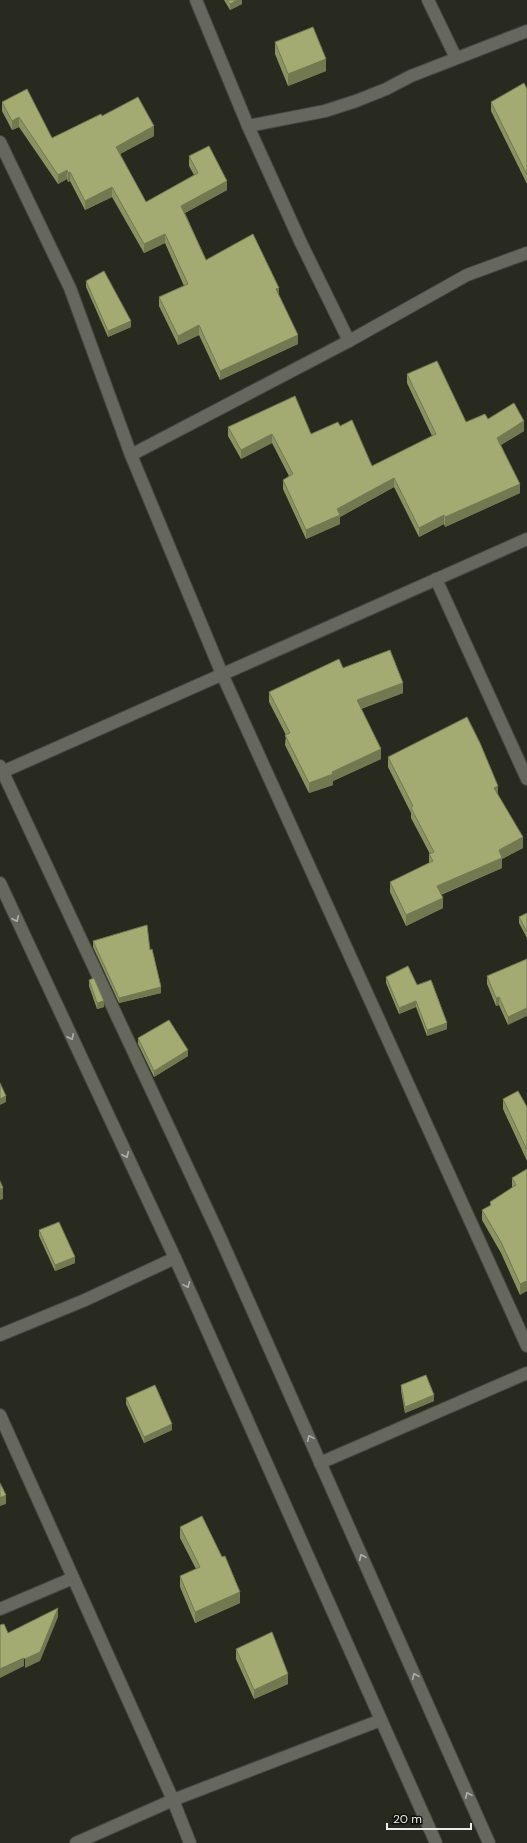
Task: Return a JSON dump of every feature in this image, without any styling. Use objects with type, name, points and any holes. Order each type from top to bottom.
[{"type":"street","points":[[196,0],[248,126],[301,243],[349,341]]},
{"type":"street","points":[[428,0],[456,58]]},
{"type":"street","points":[[248,126],[325,111],[350,103],[386,89],[411,76],[527,31]]},
{"type":"street","points":[[0,142],[70,288],[131,455],[222,674],[527,1346]]},
{"type":"street","points":[[131,455],[349,341],[467,275],[527,253]]},
{"type":"street","points":[[489,1843],[220,1237],[1,770],[527,539]]},
{"type":"street","points":[[436,579],[527,779]]},
{"type":"street","points":[[0,883],[175,1258],[436,1843]]},
{"type":"street","points":[[0,1335],[85,1300],[175,1258]]},
{"type":"street","points":[[320,1463],[527,1373]]},
{"type":"street","points":[[0,1415],[173,1800],[190,1843]]},
{"type":"street","points":[[0,1609],[73,1578]]},
{"type":"street","points":[[76,1843],[173,1800],[381,1720]]},
{"type":"building","points":[[227,0],[237,0],[230,4]]},
{"type":"building","points":[[313,27],[326,59],[288,74],[275,42]]},
{"type":"building","points":[[524,83],[527,89],[527,175],[491,102]]},
{"type":"building","points":[[27,89],[52,138],[101,114],[102,116],[138,97],[154,126],[116,147],[146,202],[198,173],[189,156],[209,146],[227,181],[181,206],[206,260],[253,234],[279,288],[276,289],[298,335],[220,371],[199,325],[178,336],[159,297],[188,284],[165,234],[144,244],[112,187],[85,201],[70,172],[68,173],[67,170],[58,175],[19,117],[12,121],[2,102]]},
{"type":"building","points":[[104,271],[131,321],[108,331],[86,281]]},
{"type":"building","points":[[437,361],[466,422],[485,414],[488,419],[514,403],[524,421],[497,438],[520,484],[445,517],[444,515],[419,528],[394,478],[337,509],[340,515],[306,530],[283,480],[293,474],[272,434],[241,450],[228,427],[295,396],[311,434],[338,422],[340,426],[352,420],[372,466],[436,434],[407,374]]},
{"type":"building","points":[[390,650],[403,683],[357,700],[381,749],[332,772],[333,774],[309,783],[285,735],[290,733],[269,692],[339,659],[343,668]]},
{"type":"building","points":[[467,717],[480,743],[498,786],[494,788],[523,837],[499,850],[502,858],[437,886],[443,898],[406,915],[390,882],[433,861],[429,854],[434,852],[411,808],[413,806],[388,757]]},
{"type":"building","points":[[527,913],[527,932],[519,917]]},
{"type":"building","points":[[147,925],[150,950],[152,949],[161,987],[119,998],[93,941]]},
{"type":"building","points":[[527,959],[527,1008],[508,1017],[499,997],[496,998],[487,976]]},
{"type":"building","points":[[408,966],[417,985],[431,980],[447,1023],[427,1030],[416,1001],[399,1008],[386,977]]},
{"type":"building","points":[[94,978],[104,1001],[97,1003],[89,980]]},
{"type":"building","points":[[169,1020],[188,1050],[154,1071],[138,1038]]},
{"type":"building","points":[[0,1083],[6,1096],[0,1099]]},
{"type":"building","points":[[518,1091],[527,1107],[527,1150],[503,1099]]},
{"type":"building","points":[[527,1169],[527,1281],[520,1284],[501,1242],[482,1210],[491,1205],[490,1202],[516,1185],[512,1178]]},
{"type":"building","points":[[0,1181],[3,1188],[0,1189]]},
{"type":"building","points":[[59,1222],[75,1257],[55,1265],[39,1230]]},
{"type":"building","points":[[426,1375],[434,1395],[405,1407],[401,1385]]},
{"type":"building","points":[[155,1385],[172,1424],[144,1437],[126,1398]]},
{"type":"building","points":[[0,1483],[6,1495],[0,1498]]},
{"type":"building","points":[[202,1516],[222,1557],[225,1556],[240,1592],[195,1612],[180,1576],[200,1567],[180,1527]]},
{"type":"building","points":[[58,1608],[40,1652],[0,1669],[0,1625],[4,1624],[8,1633]]},
{"type":"building","points":[[272,1632],[288,1674],[254,1690],[236,1649]]}]
